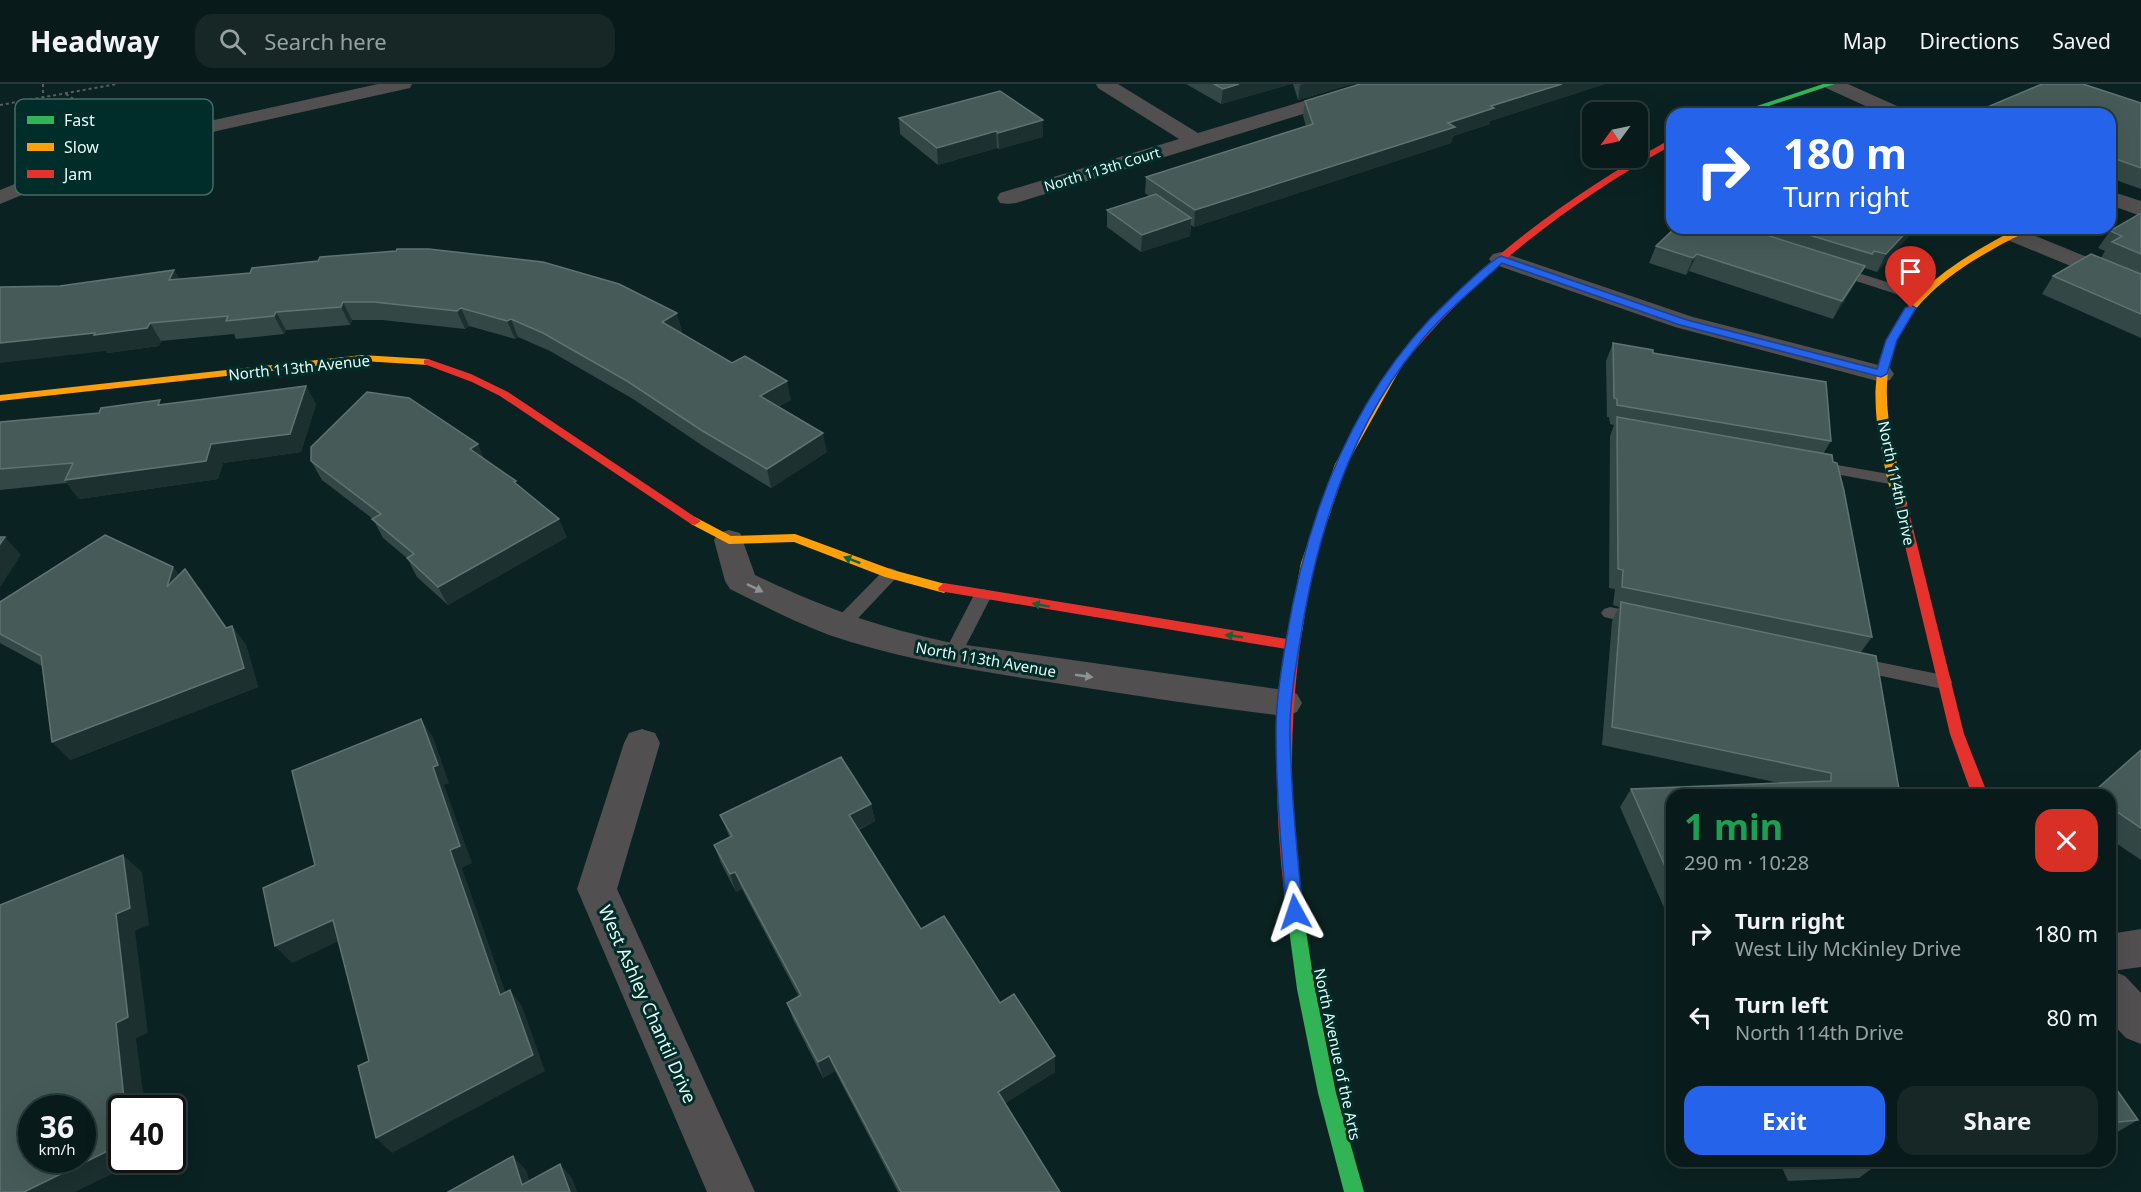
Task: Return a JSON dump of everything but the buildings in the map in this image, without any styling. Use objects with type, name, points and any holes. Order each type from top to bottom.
[{"type":"street","points":[[213,126],[358,88],[404,84]]},
{"type":"street","points":[[1105,84],[1196,141],[1380,84]]},
{"type":"street","points":[[1756,108],[1832,84],[1886,108]]},
{"type":"street","name":"North 113th Court","points":[[1008,198],[1196,141]]},
{"type":"street","name":"North Avenue of the Arts","points":[[1354,1192],[1342,1150],[1307,992],[1295,912],[1285,788],[1284,703],[1301,587],[1316,532],[1350,443],[1370,406],[1414,342],[1501,259],[1606,179],[1666,145]]},
{"type":"street","points":[[0,198],[15,192]]},
{"type":"street","points":[[2116,199],[2141,209]]},
{"type":"street","name":"North 114th Drive","points":[[1978,789],[1957,734],[1943,682],[1895,480],[1882,420],[1881,374],[1891,340],[1920,297],[1944,273],[1961,261],[2012,234]]},
{"type":"street","points":[[2027,234],[2141,288]]},
{"type":"street","points":[[1501,259],[1684,322],[1881,374]]},
{"type":"street","name":"North 113th Avenue","points":[[0,398],[362,358],[424,360],[464,375],[502,394],[651,495],[729,540],[741,581],[797,609],[840,626],[899,644],[952,655],[1192,692],[1284,703]]},
{"type":"street","points":[[729,540],[795,538],[890,574],[983,595],[1292,645]]},
{"type":"street","name":"West Ashley Chantil Drive","points":[[642,743],[597,889],[731,1192]]},
{"type":"street","points":[[2116,952],[2141,948]]},
{"type":"street","points":[[2116,997],[2141,1024]]},
{"type":"lane","points":[[1822,266],[1920,297]]},
{"type":"lane","points":[[1800,463],[1895,480]]},
{"type":"lane","points":[[840,626],[890,574]]},
{"type":"lane","points":[[952,655],[983,595]]},
{"type":"lane","points":[[1610,613],[1656,623]]},
{"type":"lane","points":[[1840,661],[1943,682]]},
{"type":"path","points":[[42,84],[43,97]]},
{"type":"path","points":[[32,99],[117,84]]},
{"type":"path","points":[[66,93],[74,99]]},
{"type":"path","points":[[0,105],[15,102]]},
{"type":"traffic: fast","points":[[1756,108],[1831,84]]},
{"type":"traffic: fast","points":[[1292,892],[1306,989],[1327,1093],[1354,1192]]},
{"type":"traffic: slow","points":[[1901,504],[1887,448],[1880,391],[1884,361],[1894,334],[1909,311],[1928,290],[1974,256],[2013,234]]},
{"type":"traffic: slow","points":[[0,398],[362,358],[428,362]]},
{"type":"traffic: slow","points":[[1295,632],[1307,563],[1341,464],[1398,364]]},
{"type":"traffic: slow","points":[[695,521],[729,540],[795,538],[890,574],[944,588]]},
{"type":"traffic: jam","points":[[1398,364],[1454,300],[1523,239],[1598,185],[1666,145]]},
{"type":"traffic: jam","points":[[428,362],[457,372],[504,394],[695,521]]},
{"type":"traffic: jam","points":[[1901,504],[1957,734],[1978,789]]},
{"type":"traffic: jam","points":[[944,588],[1292,645]]},
{"type":"traffic: jam","points":[[1292,892],[1286,829],[1284,762],[1287,695],[1295,632]]},
{"type":"route","points":[[1295,912],[1285,788],[1283,730],[1284,703],[1301,587],[1316,532],[1350,443],[1392,372],[1414,342],[1442,313],[1501,259],[1684,322],[1881,374],[1891,340],[1911,308]]}]
